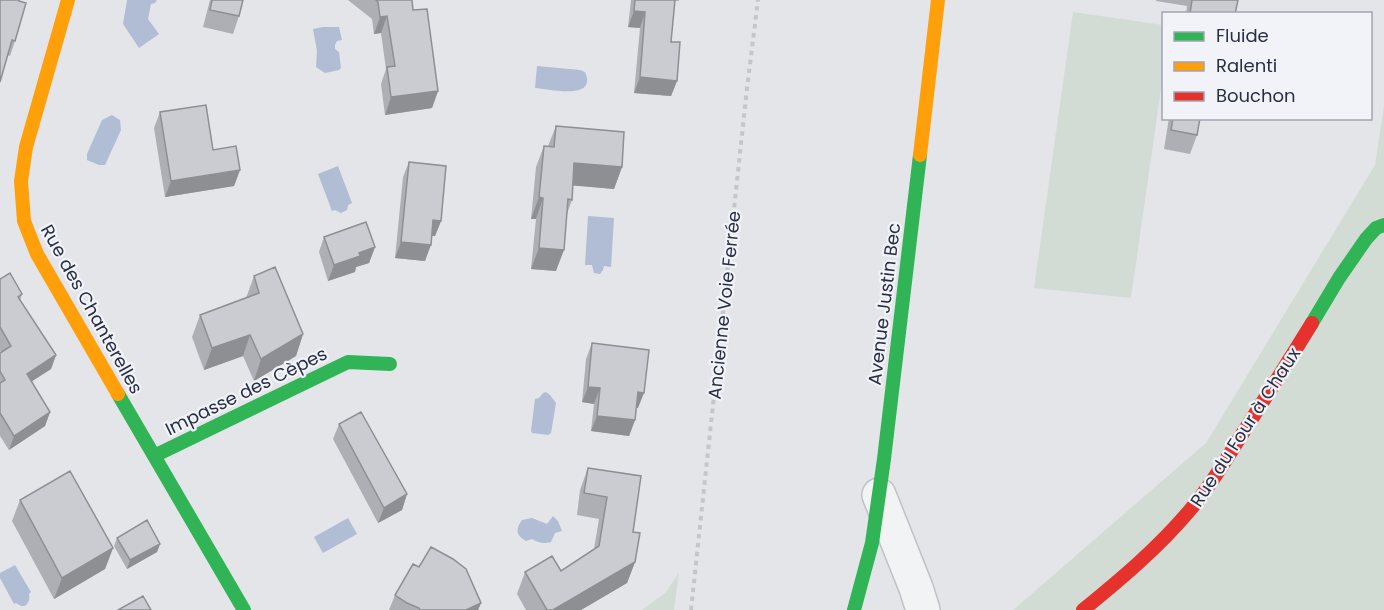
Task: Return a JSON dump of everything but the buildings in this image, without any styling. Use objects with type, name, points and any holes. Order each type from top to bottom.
[{"type":"street","name":"Rue des Chanterelles","points":[[68,0],[26,147],[21,181],[24,220],[38,254],[244,610]]},
{"type":"street","name":"Avenue Justin Bec","points":[[854,610],[872,543],[879,495],[938,0]]},
{"type":"street","name":"Rue du Four à Chaux","points":[[1083,610],[1125,576],[1191,509],[1216,475],[1281,374],[1339,278],[1366,239],[1376,228],[1384,225]]},
{"type":"street","name":"Impasse des Cèpes","points":[[154,456],[348,362],[390,364]]},
{"type":"street","points":[[879,495],[923,610]]},
{"type":"path","name":"Ancienne Voie Ferrée","points":[[691,610],[758,0]]},
{"type":"shaded area","points":[[1073,12],[1162,25],[1162,82],[1131,298],[1034,288]]},
{"type":"shaded area","points":[[1384,106],[1384,610],[1013,610],[1206,443],[1375,165]]},
{"type":"shaded area","points":[[679,573],[674,610],[642,610],[665,593]]},
{"type":"water","points":[[127,0],[157,0],[151,4],[148,19],[159,34],[139,48],[123,24]]},
{"type":"water","points":[[339,27],[342,40],[337,41],[335,45],[335,49],[339,52],[341,68],[325,73],[316,67],[317,51],[313,29]]},
{"type":"water","points":[[537,66],[585,72],[587,81],[585,87],[570,91],[535,88]]},
{"type":"water","points":[[112,115],[120,120],[121,130],[105,165],[99,165],[87,160],[87,154],[102,120]]},
{"type":"water","points":[[338,166],[352,203],[348,205],[347,210],[341,213],[332,211],[318,174]]},
{"type":"water","points":[[588,216],[614,218],[611,267],[604,266],[600,274],[594,273],[592,265],[585,265]]},
{"type":"water","points":[[546,392],[556,403],[551,433],[548,435],[532,433],[535,399]]},
{"type":"water","points":[[553,516],[562,531],[555,533],[551,542],[541,543],[532,539],[526,541],[518,534],[518,527],[522,520],[532,518],[547,524]]},
{"type":"water","points":[[348,518],[357,534],[323,553],[314,537]]},
{"type":"water","points":[[15,565],[31,592],[25,606],[14,604],[0,578],[0,573]]},
{"type":"traffic: fast","points":[[854,610],[872,543],[920,155]]},
{"type":"traffic: fast","points":[[1312,323],[1366,239],[1376,228],[1384,225]]},
{"type":"traffic: fast","points":[[154,456],[348,362],[390,364]]},
{"type":"traffic: fast","points":[[118,394],[244,610]]},
{"type":"traffic: slow","points":[[68,0],[26,147],[21,181],[24,221],[37,254],[118,394]]},
{"type":"traffic: slow","points":[[920,155],[938,0]]},
{"type":"traffic: jam","points":[[1083,610],[1152,550],[1197,502],[1312,323]]}]
